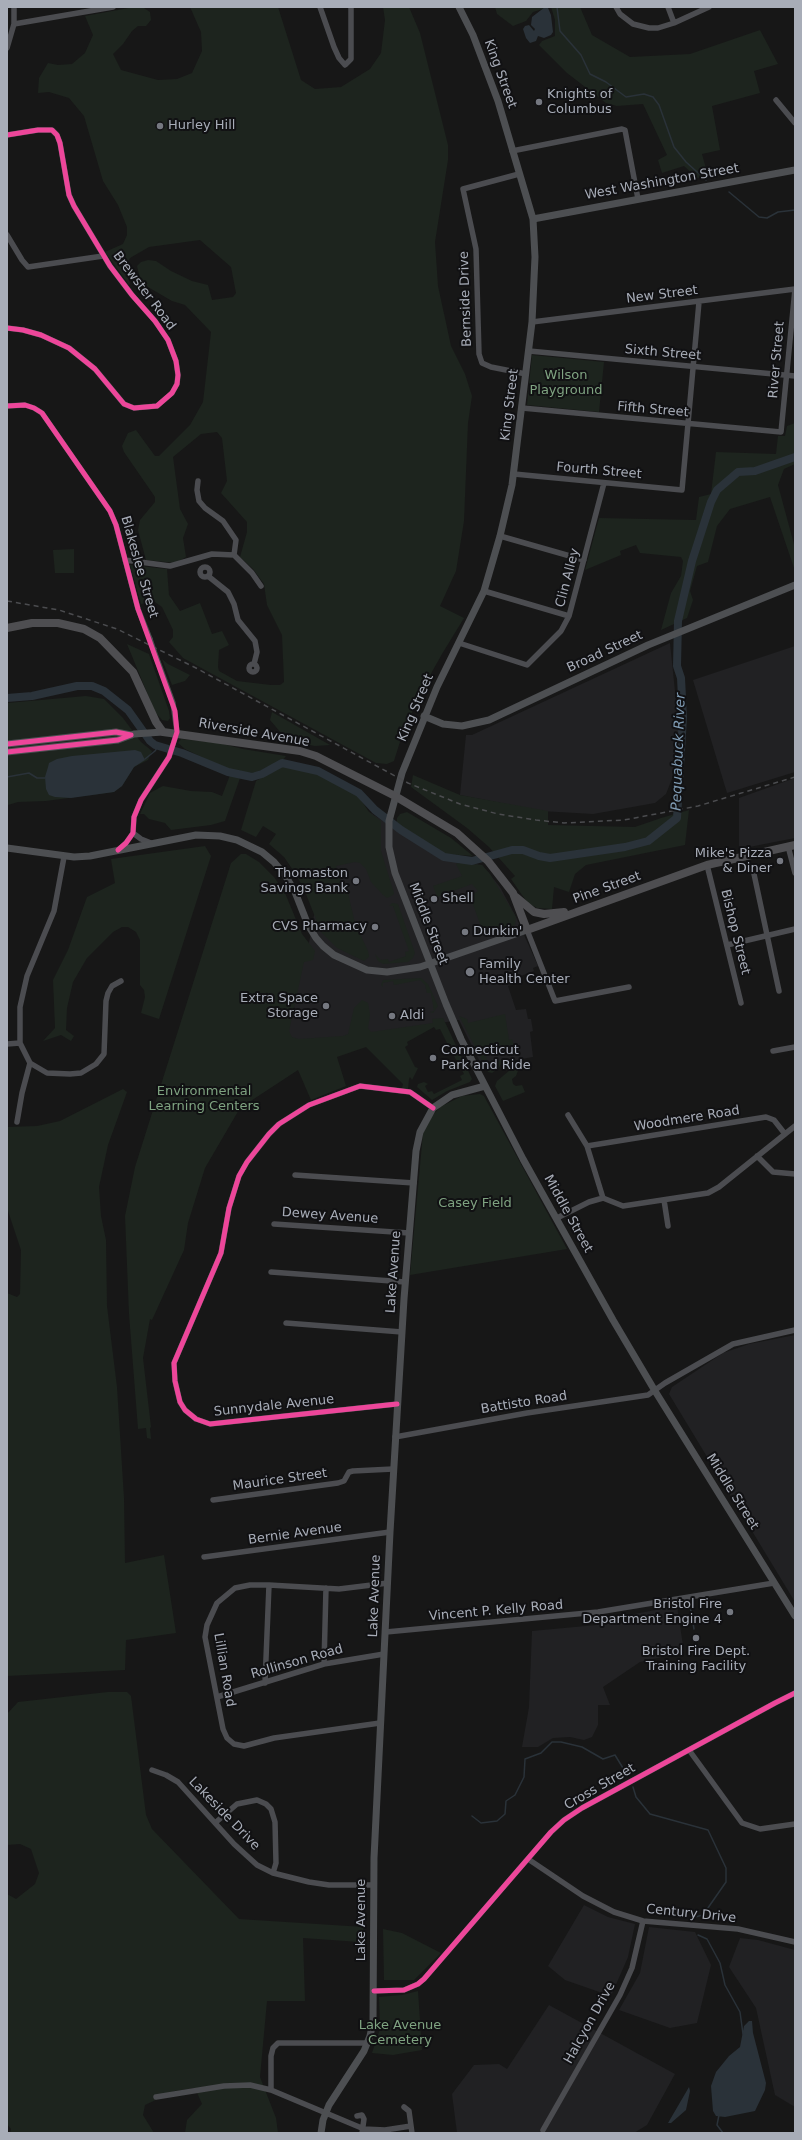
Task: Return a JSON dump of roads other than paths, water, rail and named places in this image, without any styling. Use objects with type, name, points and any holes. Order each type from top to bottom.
[{"type":"highway","points":[[7,628],[32,623],[58,623],[84,629],[100,638],[133,672],[156,722],[163,732]]},
{"type":"highway","name":"Riverside Avenue","points":[[163,732],[177,732],[283,748],[310,754],[395,796],[446,826],[470,844],[502,878],[513,893],[527,930]]},
{"type":"highway","name":"Pine Street","points":[[527,930],[707,865],[792,845]]},
{"type":"highway","points":[[513,893],[526,906],[544,914],[581,910]]},
{"type":"main road","name":"King Street","points":[[395,796],[424,716],[484,591],[500,536],[514,474],[532,322],[535,257],[533,219],[498,101],[473,35],[459,7]]},
{"type":"main road","name":"West Washington Street","points":[[533,219],[795,170]]},
{"type":"main road","name":"Broad Street","points":[[424,716],[443,724],[455,726],[475,725],[489,720],[686,629],[795,585]]},
{"type":"main road","points":[[7,744],[116,732],[132,735]]},
{"type":"main road","points":[[7,752],[118,740],[132,735],[163,732]]},
{"type":"main road","name":"Middle Street","points":[[395,796],[390,813],[388,828],[389,848],[395,873],[430,964],[461,1038],[556,1218],[655,1392],[795,1616]]},
{"type":"main road","name":"Pine Street","points":[[7,848],[64,857],[90,856],[151,843],[207,834],[244,843],[274,862],[285,875],[295,892],[308,925],[316,938],[334,955],[367,970],[383,972],[403,971],[430,964],[527,930]]},
{"type":"main road","name":"Lake Avenue","points":[[321,2133],[325,2114],[333,2097],[368,2043],[372,2028],[374,1991],[374,1885],[380,1723],[386,1632],[393,1469],[405,1282],[419,1136],[426,1119],[433,1108],[452,1095],[485,1086]]},
{"type":"street","points":[[7,48],[14,24],[14,7]]},
{"type":"street","points":[[14,24],[113,7]]},
{"type":"street","points":[[320,7],[339,58],[345,65],[351,59],[351,7]]},
{"type":"street","points":[[616,7],[626,20],[642,27],[658,28],[674,23],[709,7]]},
{"type":"street","points":[[668,7],[674,23]]},
{"type":"street","points":[[776,100],[795,123]]},
{"type":"street","points":[[512,151],[622,129],[625,130],[639,193],[638,200]]},
{"type":"street","name":"Brewster Road","points":[[7,135],[38,130],[52,130],[57,135],[60,143],[69,195],[103,256],[132,295],[155,321],[176,361],[178,375],[172,393],[166,401],[158,406],[134,408],[124,404],[95,369],[68,348],[41,335],[23,330],[7,328]]},
{"type":"street","name":"Bernside Drive","points":[[519,174],[463,189],[476,249],[479,354],[482,363],[491,367],[526,374]]},
{"type":"street","points":[[7,235],[28,267],[103,256]]},
{"type":"street","name":"New Street","points":[[532,322],[795,289]]},
{"type":"street","name":"River Street","points":[[781,432],[795,289]]},
{"type":"street","points":[[688,424],[699,302]]},
{"type":"street","name":"Sixth Street","points":[[529,351],[795,376]]},
{"type":"street","name":"Blakeslee Street","points":[[7,406],[25,405],[42,413],[52,425],[110,511],[150,639],[173,703],[177,732],[175,743],[169,757],[141,800],[134,817],[133,833]]},
{"type":"street","name":"Fifth Street","points":[[522,408],[781,432]]},
{"type":"street","name":"Fourth Street","points":[[514,474],[682,490],[688,424]]},
{"type":"street","points":[[198,481],[196,490],[199,501],[205,508],[223,521],[236,540],[234,555]]},
{"type":"street","name":"Clin Alley","points":[[459,643],[528,665],[561,631],[569,616],[604,483]]},
{"type":"street","points":[[500,536],[584,560]]},
{"type":"street","points":[[125,560],[170,566],[212,554],[234,555],[252,573],[261,586]]},
{"type":"street","points":[[198,559],[202,568],[201,575],[204,577],[208,576],[228,592],[234,604],[238,620],[255,641],[257,652],[254,664]]},
{"type":"street","points":[[484,591],[569,616]]},
{"type":"street","points":[[118,850],[126,844],[133,833],[141,840],[151,843]]},
{"type":"street","points":[[792,845],[795,873]]},
{"type":"street","points":[[64,857],[54,910],[27,976],[20,1007],[20,1043],[30,1063],[47,1073],[70,1074],[81,1073],[96,1064],[104,1054],[106,1002],[108,993],[112,986],[121,981]]},
{"type":"street","name":"Bishop Street","points":[[707,865],[741,1003]]},
{"type":"street","points":[[754,874],[779,991]]},
{"type":"street","points":[[727,945],[795,929]]},
{"type":"street","points":[[527,930],[555,1001],[629,987]]},
{"type":"street","points":[[7,1044],[20,1043]]},
{"type":"street","points":[[773,1051],[795,1047]]},
{"type":"street","points":[[17,1122],[22,1093],[30,1063]]},
{"type":"street","name":"Sunnydale Avenue","points":[[397,1404],[210,1424],[196,1420],[183,1406],[177,1392],[174,1363],[221,1253],[229,1208],[239,1176],[247,1162],[269,1134],[279,1124],[309,1105],[360,1086],[410,1092],[433,1108]]},
{"type":"street","points":[[568,1115],[586,1146],[602,1198]]},
{"type":"street","name":"Woodmere Road","points":[[586,1146],[766,1117],[774,1120],[785,1134]]},
{"type":"street","points":[[556,1218],[602,1198],[623,1206],[708,1193],[719,1187],[795,1126]]},
{"type":"street","points":[[757,1156],[773,1172],[795,1174]]},
{"type":"street","points":[[296,1175],[414,1183]]},
{"type":"street","points":[[664,1200],[668,1226]]},
{"type":"street","name":"Dewey Avenue","points":[[274,1224],[409,1232]]},
{"type":"street","points":[[271,1272],[405,1282]]},
{"type":"street","points":[[286,1323],[402,1332]]},
{"type":"street","points":[[655,1392],[665,1383],[733,1344],[795,1330]]},
{"type":"street","name":"Battisto Road","points":[[395,1437],[527,1413],[648,1395],[655,1392]]},
{"type":"street","name":"Maurice Street","points":[[213,1500],[338,1483],[344,1481],[349,1472],[353,1471],[393,1469]]},
{"type":"street","name":"Bernie Avenue","points":[[204,1557],[390,1532]]},
{"type":"street","name":"Lillian Road","points":[[380,1723],[274,1738],[244,1746],[234,1744],[227,1738],[205,1637],[210,1615],[217,1603],[235,1588],[250,1585],[269,1585],[339,1589],[388,1583]]},
{"type":"street","name":"Vincent P. Kelly Road","points":[[386,1632],[597,1612],[774,1583]]},
{"type":"street","points":[[265,1683],[269,1585]]},
{"type":"street","points":[[324,1664],[326,1588]]},
{"type":"street","name":"Rollinson Road","points":[[217,1697],[324,1664],[384,1654]]},
{"type":"street","name":"Cross Street","points":[[374,1991],[404,1990],[418,1984],[424,1979],[551,1832],[564,1820],[775,1702],[795,1694]]},
{"type":"street","points":[[689,1750],[742,1823],[760,1829],[795,1824]]},
{"type":"street","name":"Lakeside Drive","points":[[152,1770],[166,1775],[178,1782],[246,1856],[273,1873],[290,1879],[330,1885],[374,1885]]},
{"type":"street","points":[[215,1823],[237,1804],[258,1800],[266,1804],[271,1809],[275,1822],[276,1863],[273,1873]]},
{"type":"street","name":"Century Drive","points":[[528,1859],[583,1896],[614,1912],[643,1921],[738,1929],[795,1942]]},
{"type":"street","name":"Halcyon Drive","points":[[543,2130],[620,1995],[632,1968],[643,1921]]},
{"type":"street","points":[[271,2090],[271,2056],[273,2048],[278,2043],[368,2043]]},
{"type":"street","points":[[156,2097],[233,2085],[250,2085],[271,2090],[363,2131],[399,2130],[411,2126]]},
{"type":"street","points":[[404,2107],[409,2111],[412,2133]]},
{"type":"street","points":[[357,2116],[364,2117],[363,2131]]},
{"type":"waterway","points":[[557,7],[560,31],[581,55],[590,74],[606,82],[626,97],[644,94],[653,97],[659,105],[674,147],[686,162],[706,180]]},
{"type":"waterway","points":[[729,192],[759,217],[767,218],[778,212],[795,210]]},
{"type":"waterway","name":"Pequabuck River","points":[[7,698],[32,696],[77,686],[92,686],[104,691],[128,710],[150,741],[155,745],[182,753],[228,772],[252,777],[262,774],[282,763],[318,771],[359,793],[375,810],[401,830],[444,857],[472,861],[512,850],[523,850],[539,856],[550,858],[625,847],[648,841],[677,818],[683,717],[681,678],[677,666],[678,621],[692,561],[711,502],[717,490],[738,472],[755,471],[795,457]]},
{"type":"waterway","points":[[145,759],[155,751],[158,746]]},
{"type":"waterway","points":[[7,777],[29,773],[37,778],[45,778]]},
{"type":"waterway","points":[[690,1606],[694,1629]]},
{"type":"waterway","points":[[472,1816],[481,1823],[497,1821],[505,1814],[506,1801],[515,1795],[524,1777],[525,1759],[541,1753],[552,1742],[561,1742],[582,1747],[603,1759],[615,1755],[626,1773]]},
{"type":"waterway","points":[[633,1787],[636,1797],[650,1814],[708,1830],[726,1868],[726,1882],[703,1915],[695,1917]]},
{"type":"waterway","points":[[698,1935],[707,1939],[720,1963],[725,1985],[740,2012],[743,2034]]},
{"type":"waterway","points":[[719,2115],[717,2125],[723,2133]]},
{"type":"railway","points":[[7,601],[59,610],[117,629],[196,668],[408,783],[460,804],[498,814],[564,823],[624,820],[698,806],[795,777]]},
{"type":"place","name":"Knights of Columbus","points":[[539,102]]},
{"type":"place","name":"Hurley Hill","points":[[160,126]]},
{"type":"place","name":"Mike's Pizza & Diner","points":[[780,861]]},
{"type":"place","name":"Thomaston Savings Bank","points":[[356,881]]},
{"type":"place","name":"Shell","points":[[434,899]]},
{"type":"place","name":"CVS Pharmacy","points":[[375,927]]},
{"type":"place","name":"Dunkin'","points":[[465,932]]},
{"type":"place","name":"Family Health Center","points":[[470,972]]},
{"type":"place","name":"Extra Space Storage","points":[[326,1006]]},
{"type":"place","name":"Aldi","points":[[392,1016]]},
{"type":"place","name":"Connecticut Park and Ride","points":[[433,1058]]},
{"type":"place","name":"Bristol Fire Department Engine 4","points":[[730,1612]]},
{"type":"place","name":"Bristol Fire Dept. Training Facility","points":[[696,1638]]},
{"type":"park label","name":"Wilson Playground","points":[[566,384]]},
{"type":"park label","name":"Environmental Learning Centers","points":[[204,1100]]},
{"type":"park label","name":"Casey Field","points":[[475,1204]]},
{"type":"park label","name":"Lake Avenue Cemetery","points":[[400,2034]]}]
